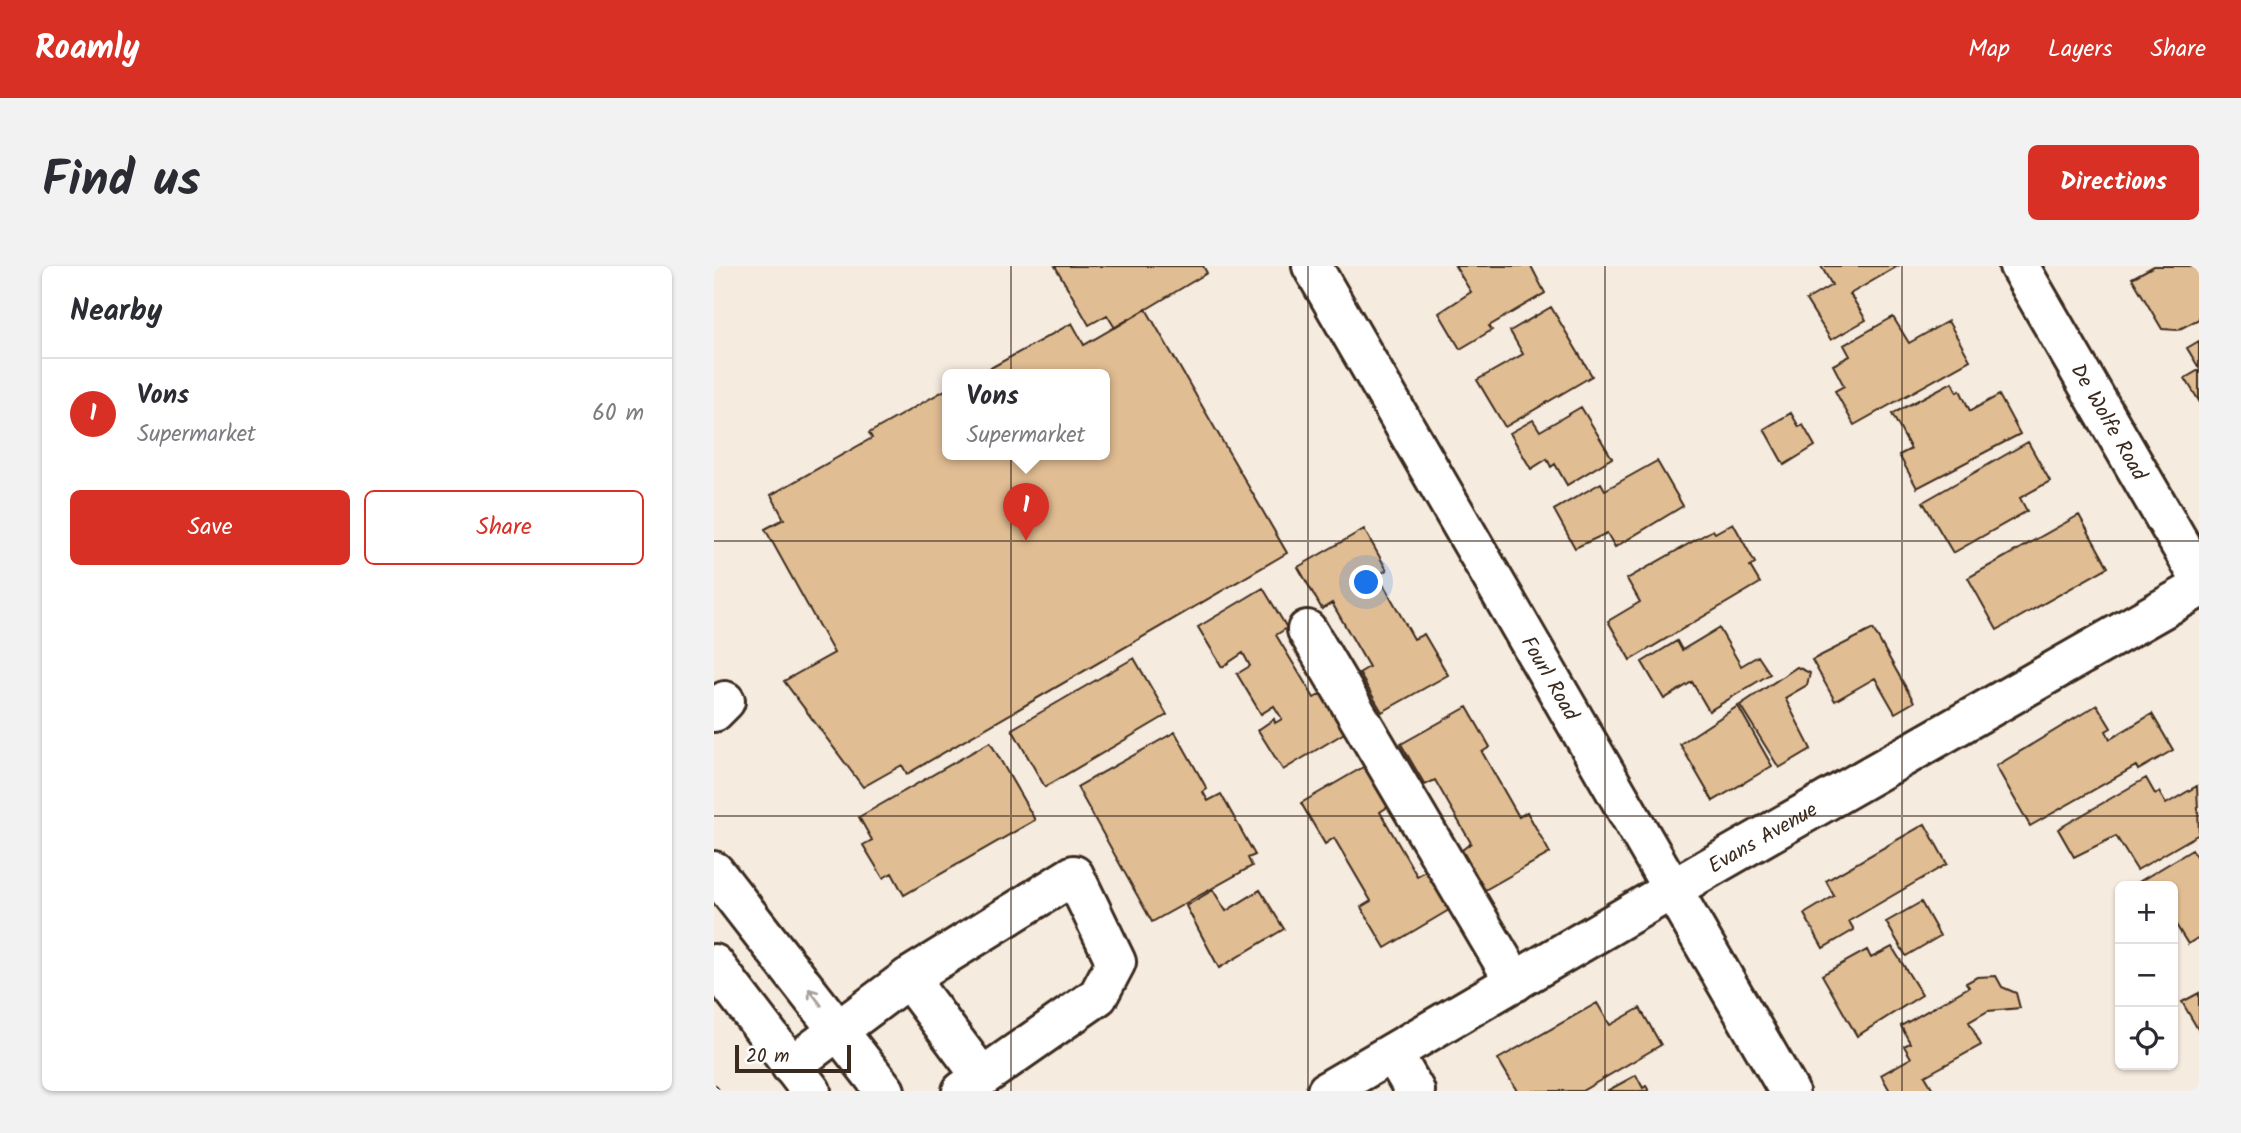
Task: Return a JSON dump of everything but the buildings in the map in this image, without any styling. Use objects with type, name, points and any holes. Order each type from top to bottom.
[{"type":"street","name":"Fourl Road","points":[[1312,266],[1789,1091]]},
{"type":"street","name":"De Wolfe Road","points":[[2019,266],[2199,577]]},
{"type":"street","name":"Evans Avenue","points":[[1327,1091],[2199,588]]},
{"type":"street","points":[[1307,630],[1515,982]]},
{"type":"street","points":[[714,871],[885,1091]]},
{"type":"street","points":[[714,964],[801,1078],[839,1029],[908,978],[1074,875],[1116,962],[1098,996],[972,1084],[908,978]]},
{"type":"street","points":[[1393,1053],[1415,1091]]},
{"type":"path","points":[[714,1085],[718,1091]]},
{"type":"place","name":"Vons","points":[[1026,541]]}]
